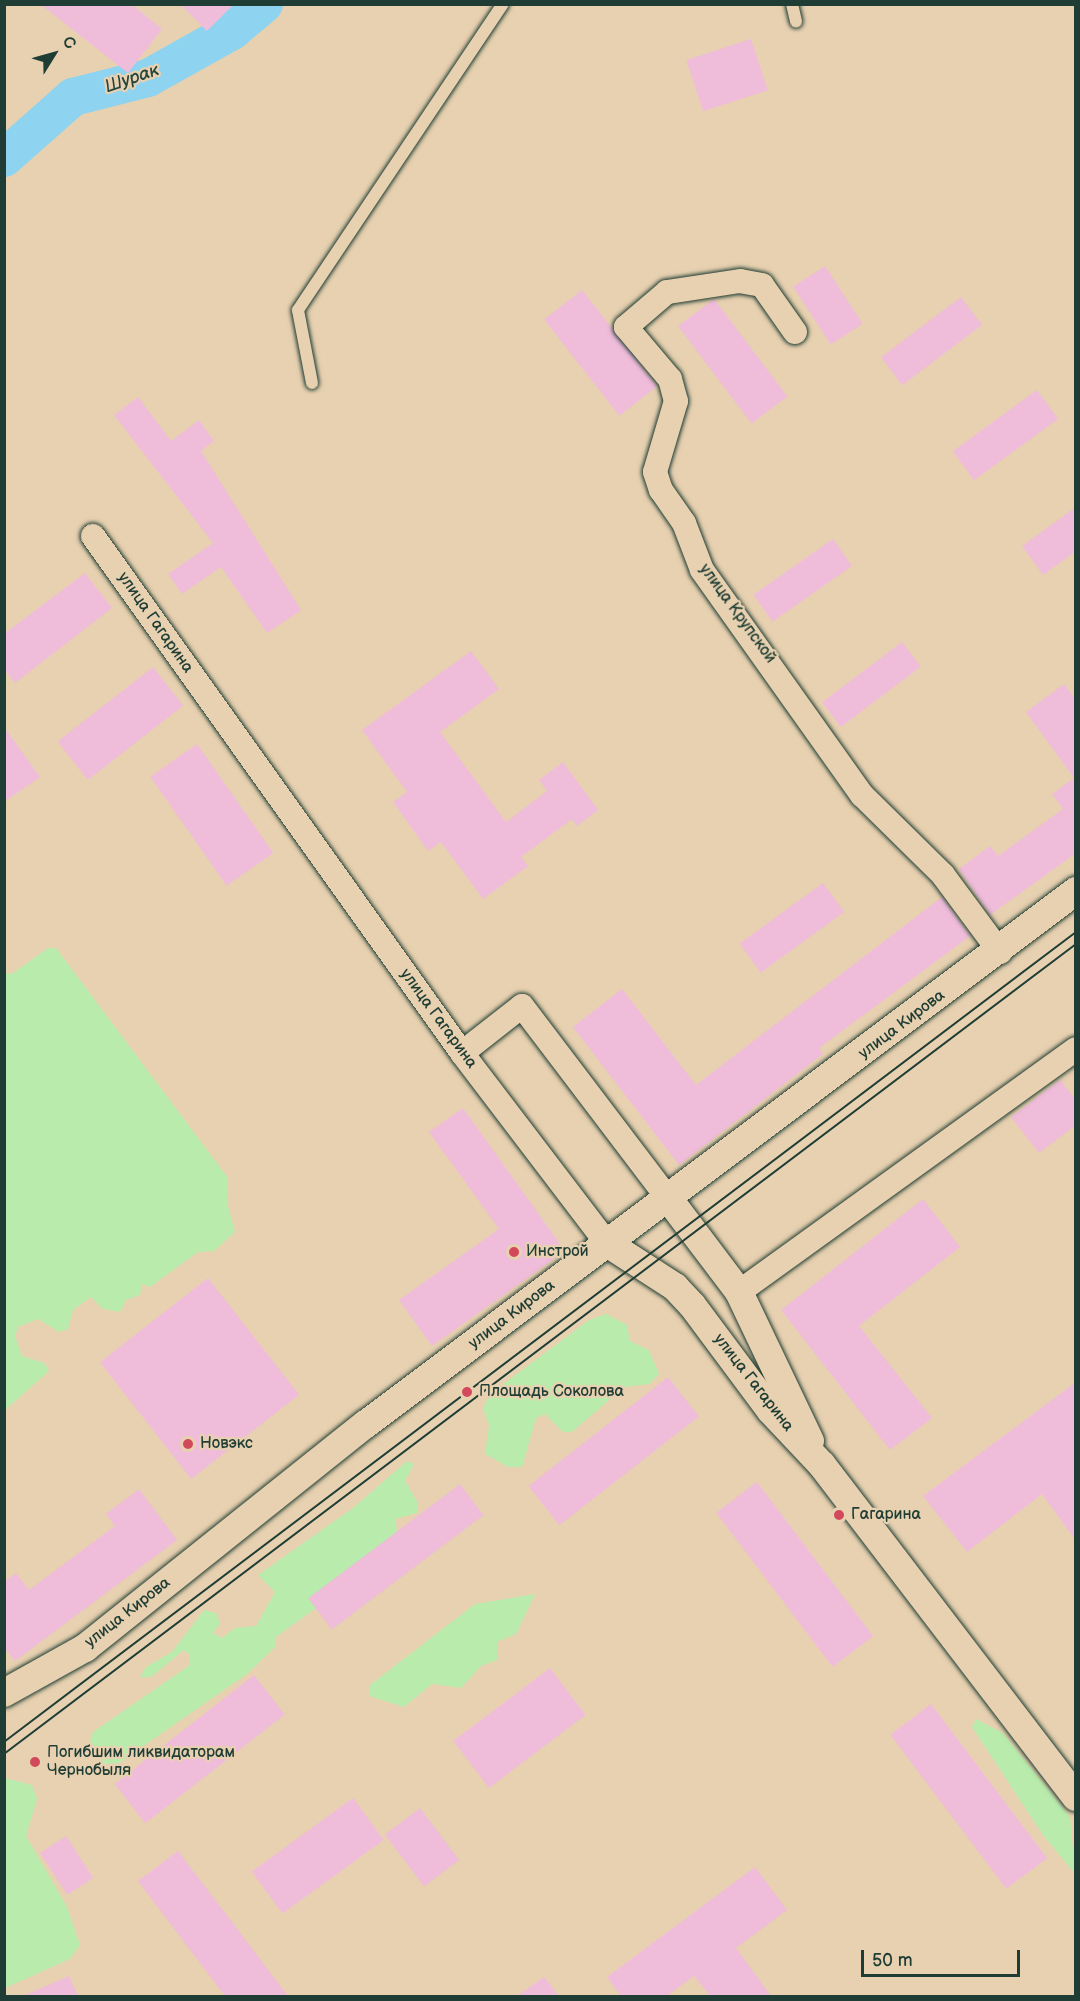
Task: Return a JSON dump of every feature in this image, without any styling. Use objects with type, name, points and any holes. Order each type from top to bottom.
[{"type":"street","name":"улица Крупской","points":[[795,332],[762,285],[740,281],[667,292],[626,327],[670,380],[676,401],[655,472],[661,490],[684,523],[702,570],[862,795],[943,875],[1000,952]]},
{"type":"street","name":"улица Гагарина","points":[[93,536],[462,1053],[607,1243],[675,1287],[771,1411],[822,1464],[1076,1797]]},
{"type":"street","name":"улица Кирова","points":[[4,1693],[85,1648],[607,1243],[1000,952],[1076,891]]},
{"type":"street","name":"улица Гагарина","points":[[462,1053],[522,1006],[739,1292],[822,1464]]},
{"type":"street","points":[[739,1292],[1076,1049]]},
{"type":"lane","points":[[312,383],[298,310],[503,4]]},
{"type":"lane","points":[[792,4],[796,22]]},
{"type":"green space","points":[[48,948],[56,948],[228,1178],[227,1202],[235,1232],[214,1251],[198,1252],[150,1287],[142,1284],[140,1295],[126,1300],[120,1312],[103,1309],[91,1297],[73,1310],[68,1329],[59,1332],[38,1319],[18,1327],[15,1336],[22,1356],[44,1363],[49,1371],[5,1410],[5,974],[13,973]]},
{"type":"green space","points":[[606,1314],[627,1325],[630,1341],[649,1350],[659,1374],[649,1384],[624,1387],[572,1432],[563,1432],[545,1414],[536,1418],[522,1467],[508,1467],[485,1454],[489,1426],[483,1408],[490,1394],[589,1320]]},
{"type":"green space","points":[[407,1461],[414,1464],[405,1481],[418,1503],[417,1513],[395,1519],[397,1531],[386,1557],[276,1637],[275,1647],[247,1674],[119,1763],[103,1764],[90,1740],[93,1732],[190,1665],[189,1654],[184,1650],[151,1677],[140,1677],[146,1667],[172,1652],[204,1610],[216,1613],[220,1623],[213,1633],[222,1638],[235,1628],[256,1626],[275,1592],[258,1575],[353,1508]]},
{"type":"green space","points":[[535,1594],[516,1634],[497,1642],[497,1660],[481,1666],[461,1688],[432,1684],[404,1707],[369,1696],[370,1685],[475,1604]]},
{"type":"green space","points":[[976,1719],[1003,1733],[1070,1817],[1075,1874],[1043,1835],[972,1727]]},
{"type":"green space","points":[[5,1778],[32,1785],[37,1799],[26,1836],[67,1907],[80,1945],[70,1959],[5,1988]]},
{"type":"building","points":[[40,4],[131,4],[162,29],[128,73]]},
{"type":"building","points":[[180,4],[234,4],[207,31]]},
{"type":"building","points":[[751,39],[768,90],[703,111],[686,60]]},
{"type":"building","points":[[825,266],[863,324],[831,345],[793,287]]},
{"type":"building","points":[[582,290],[657,386],[619,416],[544,320]]},
{"type":"building","points":[[961,297],[982,325],[902,385],[881,357]]},
{"type":"building","points":[[714,299],[787,396],[751,424],[678,326]]},
{"type":"building","points":[[1037,390],[1058,419],[974,480],[953,451]]},
{"type":"building","points":[[138,397],[171,441],[199,420],[214,441],[201,451],[301,610],[267,633],[221,567],[182,594],[168,574],[213,543],[114,415]]},
{"type":"building","points":[[1076,507],[1076,551],[1043,575],[1022,546]]},
{"type":"building","points":[[833,539],[852,566],[772,622],[754,595]]},
{"type":"building","points":[[85,573],[112,608],[15,683],[4,669],[4,634]]},
{"type":"building","points":[[902,642],[921,667],[841,727],[822,702]]},
{"type":"building","points":[[471,651],[499,689],[440,732],[506,822],[547,791],[539,780],[563,762],[598,810],[577,826],[572,819],[521,857],[528,866],[483,899],[441,842],[428,851],[393,802],[407,792],[362,730]]},
{"type":"building","points":[[153,667],[183,706],[88,780],[58,741]]},
{"type":"building","points":[[1064,684],[1076,700],[1076,853],[990,915],[959,869],[990,846],[998,856],[1063,809],[1052,794],[1074,778],[1026,712]]},
{"type":"building","points":[[4,727],[40,777],[4,802]]},
{"type":"building","points":[[197,744],[273,853],[227,886],[150,777]]},
{"type":"building","points":[[823,883],[844,912],[761,973],[740,944]]},
{"type":"building","points":[[942,897],[970,936],[819,1048],[823,1054],[679,1165],[573,1027],[622,989],[696,1085]]},
{"type":"building","points":[[1060,1080],[1076,1100],[1076,1125],[1039,1153],[1011,1117]]},
{"type":"building","points":[[463,1108],[565,1251],[432,1346],[399,1300],[499,1229],[429,1132]]},
{"type":"building","points":[[923,1199],[960,1247],[859,1326],[932,1418],[890,1450],[781,1310]]},
{"type":"building","points":[[208,1278],[299,1395],[191,1479],[100,1362]]},
{"type":"building","points":[[668,1377],[699,1416],[559,1525],[529,1486]]},
{"type":"building","points":[[1076,1382],[1076,1541],[1042,1494],[967,1552],[923,1496]]},
{"type":"building","points":[[757,1482],[873,1636],[832,1667],[716,1513]]},
{"type":"building","points":[[460,1484],[483,1515],[332,1629],[308,1598]]},
{"type":"building","points":[[139,1489],[177,1540],[15,1661],[4,1647],[4,1582],[16,1573],[29,1590],[115,1526],[106,1514]]},
{"type":"building","points":[[550,1668],[586,1715],[489,1788],[453,1741]]},
{"type":"building","points":[[254,1675],[285,1714],[145,1823],[115,1784]]},
{"type":"building","points":[[931,1704],[1047,1858],[1006,1889],[890,1735]]},
{"type":"building","points":[[353,1798],[384,1840],[282,1914],[252,1871]]},
{"type":"building","points":[[420,1808],[459,1860],[424,1886],[385,1834]]},
{"type":"building","points":[[66,1836],[93,1878],[67,1895],[40,1853]]},
{"type":"building","points":[[178,1851],[288,1996],[225,1996],[138,1881]]},
{"type":"building","points":[[755,1867],[787,1910],[736,1948],[771,1996],[710,1996],[694,1976],[667,1996],[621,1996],[607,1977]]},
{"type":"building","points":[[69,1976],[78,1996],[23,1996]]},
{"type":"building","points":[[544,1977],[559,1996],[517,1996]]},
{"type":"waterway","name":"Шурак","points":[[4,158],[73,97],[148,78],[232,31],[264,4]]},
{"type":"tram line","points":[[4,1742],[1076,932]]},
{"type":"tram line","points":[[4,1754],[1076,944]]},
{"type":"place","name":"Инстрой","points":[[514,1252]]},
{"type":"place","name":"Площадь Соколова","points":[[467,1392]]},
{"type":"place","name":"Новэкс","points":[[188,1444]]},
{"type":"place","name":"Гагарина","points":[[839,1515]]},
{"type":"place","name":"Погибшим ликвидаторам Чернобыля","points":[[35,1762]]}]
